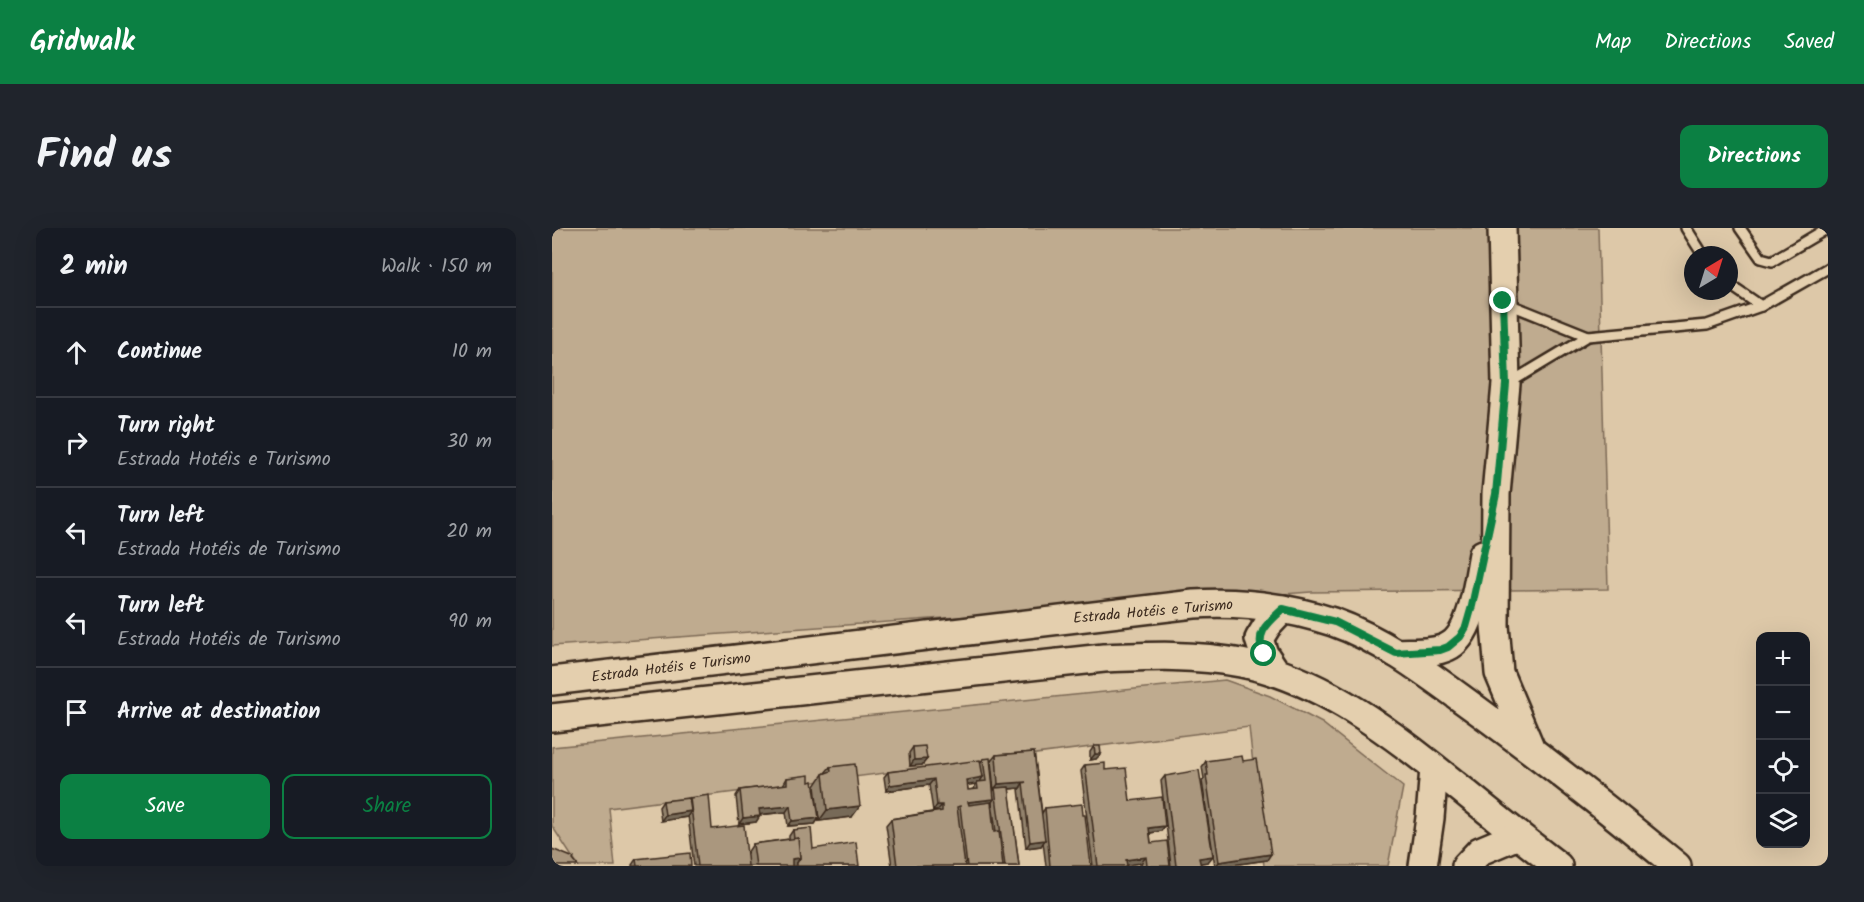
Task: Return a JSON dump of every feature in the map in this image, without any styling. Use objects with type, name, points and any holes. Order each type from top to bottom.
[{"type":"main road","points":[[1502,228],[1506,384],[1496,494],[1496,653],[1507,695],[1531,748]]},
{"type":"main road","points":[[1396,653],[1440,650],[1448,647],[1463,632],[1472,606],[1496,494]]},
{"type":"main road","name":"Estrada Hotéis e Turismo","points":[[552,681],[1194,604],[1243,603],[1283,609],[1335,622],[1396,653],[1531,748],[1677,866]]},
{"type":"main road","points":[[1276,672],[1264,654],[1259,639],[1267,626],[1283,609]]},
{"type":"main road","points":[[552,718],[1104,658],[1167,655],[1242,663],[1276,672],[1315,689],[1360,714],[1434,768],[1558,866]]},
{"type":"main road","points":[[1423,866],[1434,768]]},
{"type":"main road","points":[[1466,866],[1480,851],[1518,835]]},
{"type":"lane","points":[[1686,228],[1697,246]]},
{"type":"lane","points":[[1740,228],[1761,258],[1773,261],[1828,228]]},
{"type":"lane","points":[[1506,384],[1587,336],[1707,325],[1761,306],[1828,268]]},
{"type":"lane","points":[[1738,290],[1761,306]]},
{"type":"lane","points":[[1503,301],[1587,336]]},
{"type":"shaded area","points":[[552,228],[1598,228],[1608,589],[1311,592],[552,646]]},
{"type":"shaded area","points":[[1225,680],[1270,696],[1322,723],[1403,787],[1388,866],[1264,866],[1249,727],[609,808],[615,866],[578,866],[552,826],[552,747]]},
{"type":"building","points":[[925,746],[927,759],[914,760],[913,747]]},
{"type":"building","points":[[1094,746],[1100,746],[1101,754],[1095,754]]},
{"type":"building","points":[[1034,752],[1045,840],[1030,842],[1023,783],[1026,782],[998,784],[996,755]]},
{"type":"building","points":[[1242,756],[1243,761],[1256,759],[1271,854],[1219,862],[1206,761]]},
{"type":"building","points":[[990,758],[994,799],[968,802],[969,805],[991,802],[994,832],[999,831],[1003,866],[967,866],[960,806],[957,807],[965,866],[897,866],[891,819],[942,811],[942,805],[937,805],[934,779],[890,785],[888,772],[980,760],[983,777],[967,780],[968,790],[978,789],[977,782],[986,781],[983,759]]},
{"type":"building","points":[[1105,763],[1105,770],[1126,768],[1130,801],[1162,797],[1165,826],[1149,828],[1151,843],[1167,841],[1170,866],[1147,866],[1146,857],[1126,860],[1127,866],[1098,866],[1085,765]]},
{"type":"building","points":[[855,764],[860,806],[827,810],[823,774],[831,771],[830,767]]},
{"type":"building","points":[[1199,770],[1213,856],[1199,858],[1201,866],[1176,866],[1165,776]]},
{"type":"building","points":[[809,775],[809,782],[813,781],[819,818],[792,821],[790,806],[759,809],[760,816],[743,818],[740,790],[787,784],[787,778]]},
{"type":"building","points":[[1009,787],[1019,866],[1005,866],[995,788]]},
{"type":"building","points":[[709,795],[712,829],[744,825],[748,866],[698,866],[690,798]]},
{"type":"building","points":[[689,798],[691,811],[665,815],[663,801]]},
{"type":"building","points":[[1082,804],[1091,866],[1050,866],[1045,808]]},
{"type":"building","points":[[811,828],[813,849],[856,842],[859,866],[797,866],[800,858],[798,838],[794,839],[793,830]]},
{"type":"building","points":[[798,838],[800,858],[792,859],[792,866],[756,866],[753,844]]},
{"type":"building","points":[[552,849],[574,858],[578,866],[552,866]]},
{"type":"building","points":[[690,853],[691,866],[637,866],[636,859]]},
{"type":"route","points":[[1264,654],[1259,645],[1260,634],[1283,609],[1335,622],[1396,653],[1440,650],[1448,647],[1460,637],[1466,627],[1472,606],[1496,494],[1506,384],[1503,301]]}]
